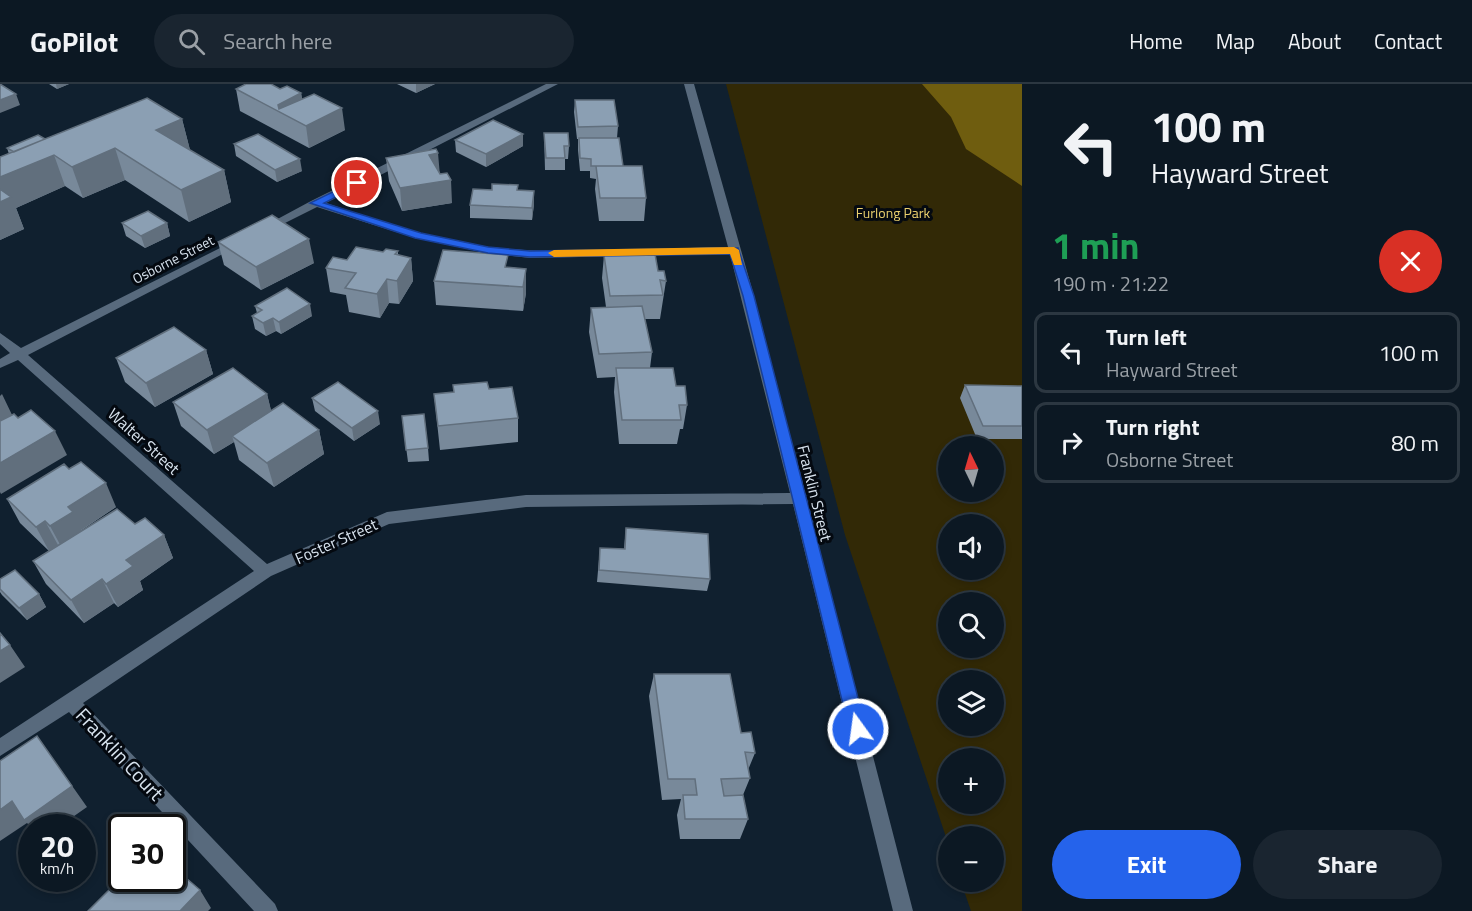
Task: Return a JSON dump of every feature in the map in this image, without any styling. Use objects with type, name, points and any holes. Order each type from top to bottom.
[{"type":"street","name":"Osborne Street","points":[[0,364],[553,84]]},
{"type":"street","name":"Franklin Street","points":[[689,84],[748,296],[903,911]]},
{"type":"street","points":[[315,203],[419,236],[488,250],[530,254],[734,250]]},
{"type":"street","name":"Walter Street","points":[[0,337],[265,572]]},
{"type":"street","name":"Foster Street","points":[[0,748],[265,572],[387,518],[526,501],[798,498]]},
{"type":"street","name":"Franklin Court","points":[[70,701],[268,911]]},
{"type":"green space","name":"Furlong Park","points":[[726,84],[1022,84],[1022,911],[971,911],[964,892],[1004,892],[1004,826],[942,826],[938,814],[1004,814],[1004,748],[938,748],[938,813],[845,535]]},
{"type":"shaded area","points":[[922,84],[1022,84],[1022,186],[966,149],[951,117]]},
{"type":"building","points":[[0,84],[16,94],[0,100]]},
{"type":"building","points":[[246,84],[271,84],[280,89],[287,86],[301,93],[278,105],[279,109],[314,94],[342,108],[306,126],[236,89]]},
{"type":"building","points":[[147,98],[182,119],[156,130],[224,170],[181,190],[115,148],[72,167],[54,155],[0,177],[0,157]]},
{"type":"building","points":[[575,100],[614,100],[618,126],[578,127]]},
{"type":"building","points":[[493,120],[523,134],[486,154],[455,140]]},
{"type":"building","points":[[544,133],[568,133],[569,146],[564,146],[565,158],[546,158]]},
{"type":"building","points":[[258,134],[300,159],[275,170],[234,144]]},
{"type":"building","points":[[38,135],[45,139],[14,152],[7,148]]},
{"type":"building","points":[[579,138],[619,138],[623,166],[591,166],[591,159],[580,158]]},
{"type":"building","points":[[436,149],[438,153],[429,155],[440,174],[447,173],[451,180],[400,188],[386,158]]},
{"type":"building","points":[[596,166],[642,166],[646,198],[600,198]]},
{"type":"building","points":[[492,184],[518,185],[517,190],[534,191],[532,208],[470,205],[473,189],[492,190]]},
{"type":"building","points":[[0,189],[11,197],[0,202]]},
{"type":"building","points":[[148,211],[167,223],[141,236],[122,223]]},
{"type":"building","points":[[272,215],[309,239],[256,267],[218,242]]},
{"type":"building","points":[[356,247],[383,252],[386,249],[398,251],[395,254],[411,258],[397,281],[387,279],[377,294],[345,288],[356,273],[326,268],[333,257],[347,260]]},
{"type":"building","points":[[443,250],[508,255],[505,267],[526,269],[523,287],[434,281]]},
{"type":"building","points":[[655,254],[658,271],[664,271],[666,281],[660,280],[663,295],[610,296],[604,255]]},
{"type":"building","points":[[287,288],[310,304],[279,322],[273,318],[263,323],[252,316],[262,310],[255,306]]},
{"type":"building","points":[[642,306],[652,352],[599,354],[591,308]]},
{"type":"building","points":[[174,327],[206,350],[146,383],[116,358]]},
{"type":"building","points":[[233,368],[267,394],[207,430],[173,402]]},
{"type":"building","points":[[616,368],[673,368],[676,386],[685,386],[687,405],[679,405],[681,420],[622,420]]},
{"type":"building","points":[[338,382],[378,411],[352,428],[312,398]]},
{"type":"building","points":[[487,382],[489,389],[512,387],[518,418],[438,426],[434,394],[454,392],[453,385]]},
{"type":"building","points":[[965,385],[1022,386],[1022,426],[983,426]]},
{"type":"building","points":[[283,403],[319,430],[267,463],[232,436]]},
{"type":"building","points":[[31,410],[55,431],[0,463],[0,421],[14,414],[18,418]]},
{"type":"building","points":[[424,414],[428,448],[406,450],[402,416]]},
{"type":"building","points":[[81,462],[106,483],[68,507],[73,512],[50,526],[45,521],[36,527],[7,499],[64,464],[69,469]]},
{"type":"building","points":[[117,509],[135,524],[145,518],[164,535],[126,560],[133,566],[106,584],[102,579],[71,600],[33,561]]},
{"type":"building","points":[[626,528],[708,534],[710,579],[599,570],[600,548],[625,549]]},
{"type":"building","points":[[15,570],[39,594],[19,608],[0,589],[0,579]]},
{"type":"building","points":[[0,633],[10,645],[0,651]]},
{"type":"building","points":[[654,674],[730,674],[741,733],[751,732],[755,753],[745,752],[750,778],[721,779],[724,796],[743,795],[748,819],[685,819],[683,795],[697,795],[695,779],[668,779]]},
{"type":"building","points":[[37,736],[72,786],[32,814],[20,814],[12,801],[0,810],[0,761]]},
{"type":"building","points":[[186,878],[200,890],[180,911],[88,911],[108,891],[186,892]]},
{"type":"slow traffic","points":[[554,253],[734,250],[738,263]]},
{"type":"route","points":[[357,183],[315,203],[419,236],[488,250],[530,254],[734,250],[748,296],[858,729]]}]
